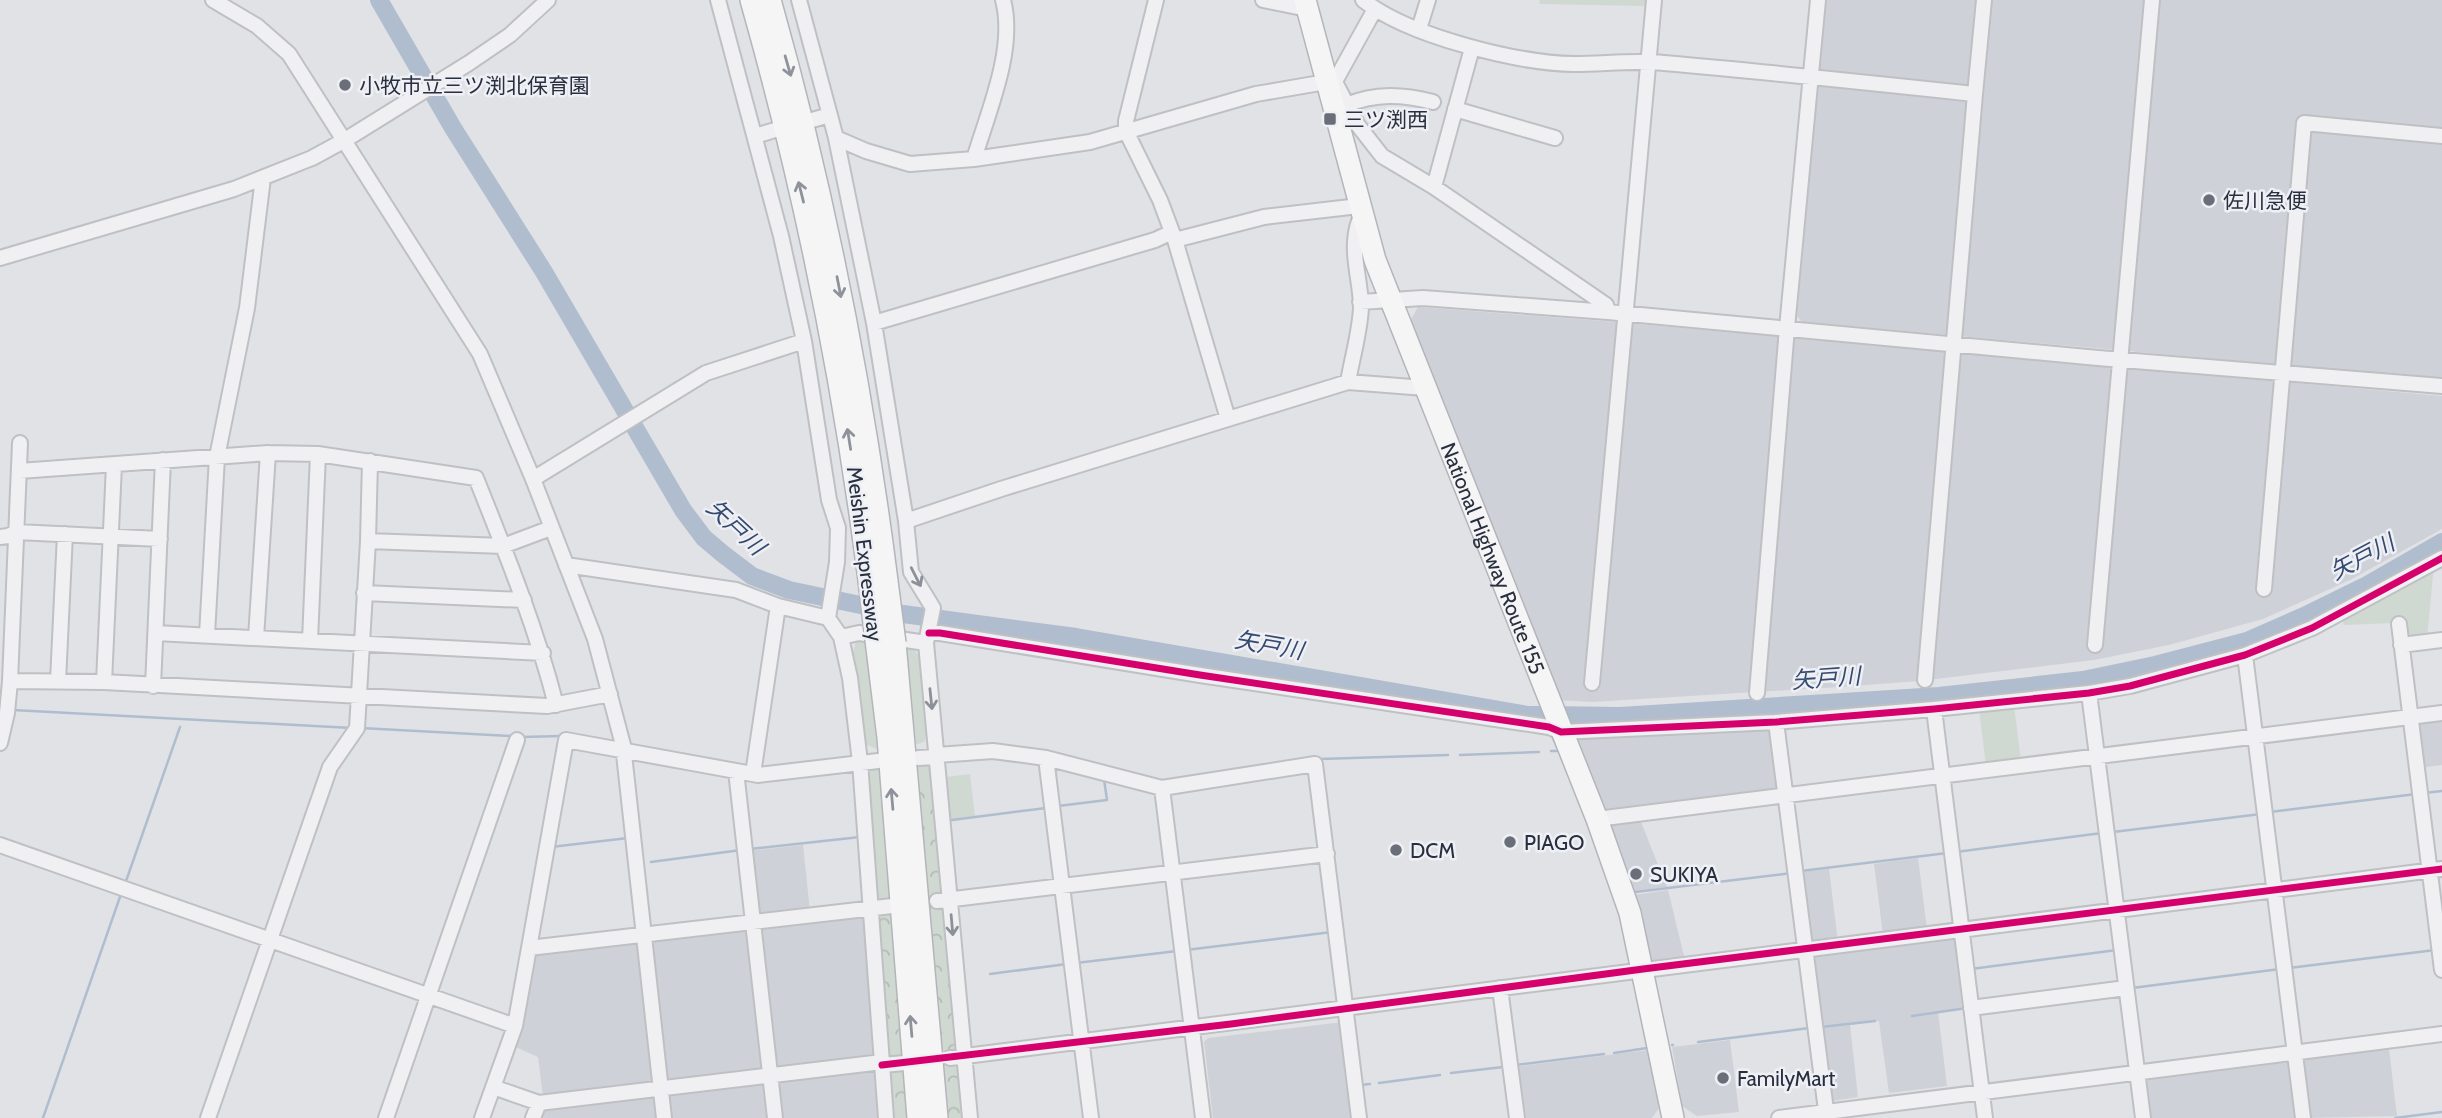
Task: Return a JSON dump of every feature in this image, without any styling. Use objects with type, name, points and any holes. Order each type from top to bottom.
[{"type":"highway","name":"Meishin Expressway","points":[[751,0],[776,87],[805,208],[878,580]]},
{"type":"highway","name":"Meishin Expressway","points":[[770,0],[822,202],[853,354],[937,1118]]},
{"type":"highway","name":"National Highway Route 155","points":[[1306,5],[1330,83],[1375,260],[1597,819],[1630,912],[1673,1118]]},
{"type":"highway","name":"Meishin Expressway","points":[[885,642],[888,738],[918,1118]]},
{"type":"street","points":[[213,0],[257,26],[289,54],[480,354],[533,479],[595,639],[623,751],[664,1118]]},
{"type":"street","points":[[0,258],[263,178],[312,158],[434,85],[510,35],[548,0]]},
{"type":"street","points":[[718,0],[755,136],[804,341],[829,500],[844,528],[830,591],[828,616],[841,637],[850,678],[860,762],[886,1118]]},
{"type":"street","points":[[799,0],[836,138],[874,324],[901,528],[911,572],[933,608],[928,636],[937,756],[943,901],[957,1058],[970,1118]]},
{"type":"street","points":[[974,159],[1006,43],[1006,11],[1003,0]]},
{"type":"street","points":[[1156,0],[1126,121],[1126,131],[1160,200],[1174,236],[1228,419]]},
{"type":"street","points":[[1263,0],[1306,5]]},
{"type":"street","points":[[1419,29],[1428,0]]},
{"type":"street","points":[[1592,683],[1654,0]]},
{"type":"street","points":[[1757,693],[1787,328],[1818,0]]},
{"type":"street","points":[[1925,680],[1984,0]]},
{"type":"street","points":[[2095,645],[2152,0]]},
{"type":"street","points":[[1330,83],[1369,4],[1419,29],[1472,48],[1523,59],[1572,64],[1648,61],[1975,94]]},
{"type":"street","points":[[1434,187],[1472,48]]},
{"type":"street","points":[[836,138],[910,164],[974,159],[1090,142],[1256,94],[1330,83]]},
{"type":"street","points":[[1330,83],[1382,156],[1434,187],[1606,305],[1608,312]]},
{"type":"street","points":[[1346,105],[1364,98],[1388,95],[1433,102]]},
{"type":"street","points":[[1455,109],[1555,138]]},
{"type":"street","points":[[812,120],[830,115]]},
{"type":"street","points":[[2264,589],[2304,123],[2442,136]]},
{"type":"street","points":[[755,136],[775,130]]},
{"type":"street","points":[[206,635],[217,457],[247,308],[263,178]]},
{"type":"street","points":[[874,324],[1155,240],[1264,217],[1361,213],[1357,227],[1355,264],[1360,302],[1348,382]]},
{"type":"street","points":[[1360,302],[1423,298],[1608,312],[2122,360],[2442,386]]},
{"type":"street","points":[[533,479],[706,373],[804,341]]},
{"type":"street","points":[[901,528],[1002,489],[1348,382],[1425,388]]},
{"type":"street","points":[[0,743],[7,713],[20,443]]},
{"type":"street","points":[[256,638],[268,453]]},
{"type":"street","points":[[19,471],[268,453],[318,454],[476,478],[524,600],[556,705]]},
{"type":"street","points":[[310,641],[318,454]]},
{"type":"street","points":[[153,686],[163,460]]},
{"type":"street","points":[[208,1118],[330,767],[357,727],[370,461]]},
{"type":"street","points":[[104,682],[114,465]]},
{"type":"street","points":[[368,541],[503,546],[551,528]]},
{"type":"street","points":[[0,537],[17,532],[160,539]]},
{"type":"street","points":[[58,681],[65,534]]},
{"type":"street","points":[[841,637],[859,633],[928,636],[940,633],[1560,730],[1776,722],[1934,709],[2089,693],[2130,686],[2245,655],[2312,628],[2442,558]]},
{"type":"street","points":[[566,565],[736,590],[778,606],[828,616]]},
{"type":"street","points":[[364,593],[524,600]]},
{"type":"street","points":[[753,774],[778,606]]},
{"type":"street","points":[[2399,624],[2410,717],[2436,870],[2442,970]]},
{"type":"street","points":[[156,633],[542,653]]},
{"type":"street","points":[[2401,645],[2442,640]]},
{"type":"street","points":[[2245,655],[2304,1118]]},
{"type":"street","points":[[9,681],[104,682],[556,705],[610,694]]},
{"type":"street","points":[[2089,693],[2143,1118]]},
{"type":"street","points":[[1934,709],[1985,1118]]},
{"type":"street","points":[[1597,819],[2442,713]]},
{"type":"street","points":[[1776,722],[1827,1115]]},
{"type":"street","points":[[386,1118],[517,740]]},
{"type":"street","points":[[482,1118],[515,1026],[566,740],[753,774],[878,761]]},
{"type":"street","points":[[918,758],[993,751],[1046,758],[1162,788],[1315,764],[1359,1118]]},
{"type":"street","points":[[1046,758],[1091,1118]]},
{"type":"street","points":[[736,771],[775,1118]]},
{"type":"street","points":[[1162,788],[1203,1118]]},
{"type":"street","points":[[0,845],[515,1026]]},
{"type":"street","points":[[943,901],[1326,853]]},
{"type":"street","points":[[957,1058],[1805,948],[2436,870]]},
{"type":"street","points":[[530,948],[892,906]]},
{"type":"street","points":[[1500,988],[1517,1118]]},
{"type":"street","points":[[1971,1008],[2126,988]]},
{"type":"street","points":[[1779,1118],[1827,1115],[1982,1091],[2442,1034]]},
{"type":"street","points":[[493,1087],[539,1103],[905,1063]]},
{"type":"street","points":[[533,1118],[539,1103]]},
{"type":"shaded area","points":[[1826,0],[2442,0],[2442,379],[1802,322],[1797,316]]},
{"type":"shaded area","points":[[1418,307],[1616,322],[2442,396],[2442,529],[2352,579],[2263,619],[2169,645],[2094,660],[1919,681],[1839,687],[1592,702],[1556,700],[1410,321]]},
{"type":"shaded area","points":[[2442,716],[2442,765],[2419,768],[2416,719]]},
{"type":"shaded area","points":[[1772,726],[1780,791],[1605,813],[1574,736]]},
{"type":"shaded area","points":[[1639,817],[1667,887],[1633,891],[1606,821]]},
{"type":"shaded area","points":[[803,845],[810,911],[756,917],[748,851]]},
{"type":"shaded area","points":[[1918,858],[1927,929],[1883,935],[1874,864]]},
{"type":"shaded area","points":[[1829,869],[1838,942],[1808,945],[1800,872]]},
{"type":"shaded area","points":[[1668,890],[1685,960],[1651,964],[1634,895]]},
{"type":"shaded area","points":[[862,914],[866,916],[876,1059],[773,1071],[757,925]]},
{"type":"shaded area","points":[[749,926],[765,1074],[665,1085],[649,937]]},
{"type":"shaded area","points":[[1956,933],[1967,1008],[1938,1012],[1947,1086],[1889,1093],[1879,1021],[1850,1025],[1858,1097],[1832,1101],[1810,955]]},
{"type":"shaded area","points":[[641,938],[657,1085],[543,1097],[538,1057],[511,1045],[532,950]]},
{"type":"shaded area","points":[[1343,1022],[1355,1118],[1213,1118],[1204,1042],[1208,1038]]},
{"type":"shaded area","points":[[1730,1040],[1739,1112],[1697,1116],[1682,1106],[1672,1047]]},
{"type":"shaded area","points":[[2389,1049],[2397,1116],[2306,1118],[2299,1060]]},
{"type":"shaded area","points":[[1648,1050],[1659,1108],[1652,1118],[1521,1118],[1515,1067]]},
{"type":"shaded area","points":[[2289,1061],[2300,1118],[2148,1118],[2144,1082],[2146,1078]]},
{"type":"shaded area","points":[[877,1069],[881,1118],[779,1118],[775,1081]]},
{"type":"shaded area","points":[[767,1080],[772,1118],[668,1118],[665,1093]]},
{"type":"shaded area","points":[[657,1093],[660,1118],[536,1118],[541,1107]]},
{"type":"green space","points":[[1540,0],[1646,0],[1645,6],[1539,4]]},
{"type":"green space","points":[[2434,565],[2427,639],[2404,642],[2393,623],[2344,625],[2341,615]]},
{"type":"green space","points":[[860,639],[866,639],[877,749],[864,744],[853,652]]},
{"type":"green space","points":[[903,645],[911,646],[920,657],[928,733],[924,742],[914,745]]},
{"type":"green space","points":[[2014,705],[2021,761],[1986,766],[1979,709]]},
{"type":"green space","points":[[916,762],[925,763],[931,770],[943,897],[928,898]]},
{"type":"green space","points":[[879,765],[893,902],[876,903],[866,776],[870,768]]},
{"type":"green space","points":[[970,774],[975,816],[949,820],[945,777]]},
{"type":"green space","points":[[942,904],[946,907],[959,1050],[941,1055],[928,905]]},
{"type":"green space","points":[[893,910],[906,1060],[889,1061],[877,913]]},
{"type":"green space","points":[[941,1063],[960,1063],[965,1118],[946,1118]]},
{"type":"green space","points":[[906,1065],[910,1118],[892,1118],[889,1067]]},
{"type":"waterway","name":"矢戸川","points":[[379,0],[453,128],[544,272],[683,510],[704,538],[752,576],[789,590],[903,614],[1076,637],[1528,715],[1620,716],[1939,696],[2083,680],[2155,665],[2247,641],[2367,585],[2442,542]]},
{"type":"waterway","points":[[13,710],[352,728]]},
{"type":"waterway","points":[[125,884],[180,727]]},
{"type":"waterway","points":[[361,728],[512,736]]},
{"type":"waterway","points":[[522,737],[561,736]]},
{"type":"waterway","points":[[1551,751],[1559,751],[1552,736]]},
{"type":"waterway","points":[[953,747],[978,745]]},
{"type":"waterway","points":[[1460,755],[1539,752]]},
{"type":"waterway","points":[[1320,759],[1448,755]]},
{"type":"waterway","points":[[1058,806],[1107,800],[1104,779]]},
{"type":"waterway","points":[[2424,793],[2442,791]]},
{"type":"waterway","points":[[2270,812],[2416,794]]},
{"type":"waterway","points":[[952,820],[1046,808]]},
{"type":"waterway","points":[[2113,832],[2261,814]]},
{"type":"waterway","points":[[1956,852],[2102,833]]},
{"type":"waterway","points":[[750,849],[860,837]]},
{"type":"waterway","points":[[551,847],[628,838]]},
{"type":"waterway","points":[[651,862],[741,850]]},
{"type":"waterway","points":[[1801,871],[1947,853]]},
{"type":"waterway","points":[[1635,892],[1792,873]]},
{"type":"waterway","points":[[43,1118],[121,894]]},
{"type":"waterway","points":[[1186,950],[1332,932]]},
{"type":"waterway","points":[[1971,969],[2117,950]]},
{"type":"waterway","points":[[2289,968],[2435,950]]},
{"type":"waterway","points":[[1076,963],[1177,951]]},
{"type":"waterway","points":[[990,974],[1067,964]]},
{"type":"waterway","points":[[2132,988],[2280,969]]},
{"type":"waterway","points":[[1912,1016],[1967,1008]]},
{"type":"waterway","points":[[1821,1027],[1875,1021]]},
{"type":"waterway","points":[[1698,1042],[1809,1028]]},
{"type":"waterway","points":[[1614,1053],[1647,1048]]},
{"type":"waterway","points":[[1515,1065],[1604,1054]]},
{"type":"waterway","points":[[1451,1073],[1503,1067]]},
{"type":"waterway","points":[[1379,1083],[1440,1075]]},
{"type":"waterway","points":[[1360,1085],[1370,1084]]},
{"type":"waterway","points":[[2395,1118],[2442,1112]]},
{"type":"cycle path","points":[[929,633],[1549,727],[1561,732],[1776,722],[1934,709],[2089,693],[2130,686],[2245,655],[2312,628],[2442,558]]},
{"type":"cycle path","points":[[882,1065],[1231,1024],[1643,969],[2442,869]]},
{"type":"place","name":"小牧市立三ツ渕北保育園","points":[[345,85]]},
{"type":"place","name":"三ツ渕西","points":[[1330,119]]},
{"type":"place","name":"佐川急便","points":[[2209,200]]},
{"type":"place","name":"PIAGO","points":[[1510,842]]},
{"type":"place","name":"DCM","points":[[1396,850]]},
{"type":"place","name":"SUKIYA","points":[[1636,874]]},
{"type":"place","name":"FamilyMart","points":[[1723,1078]]}]
